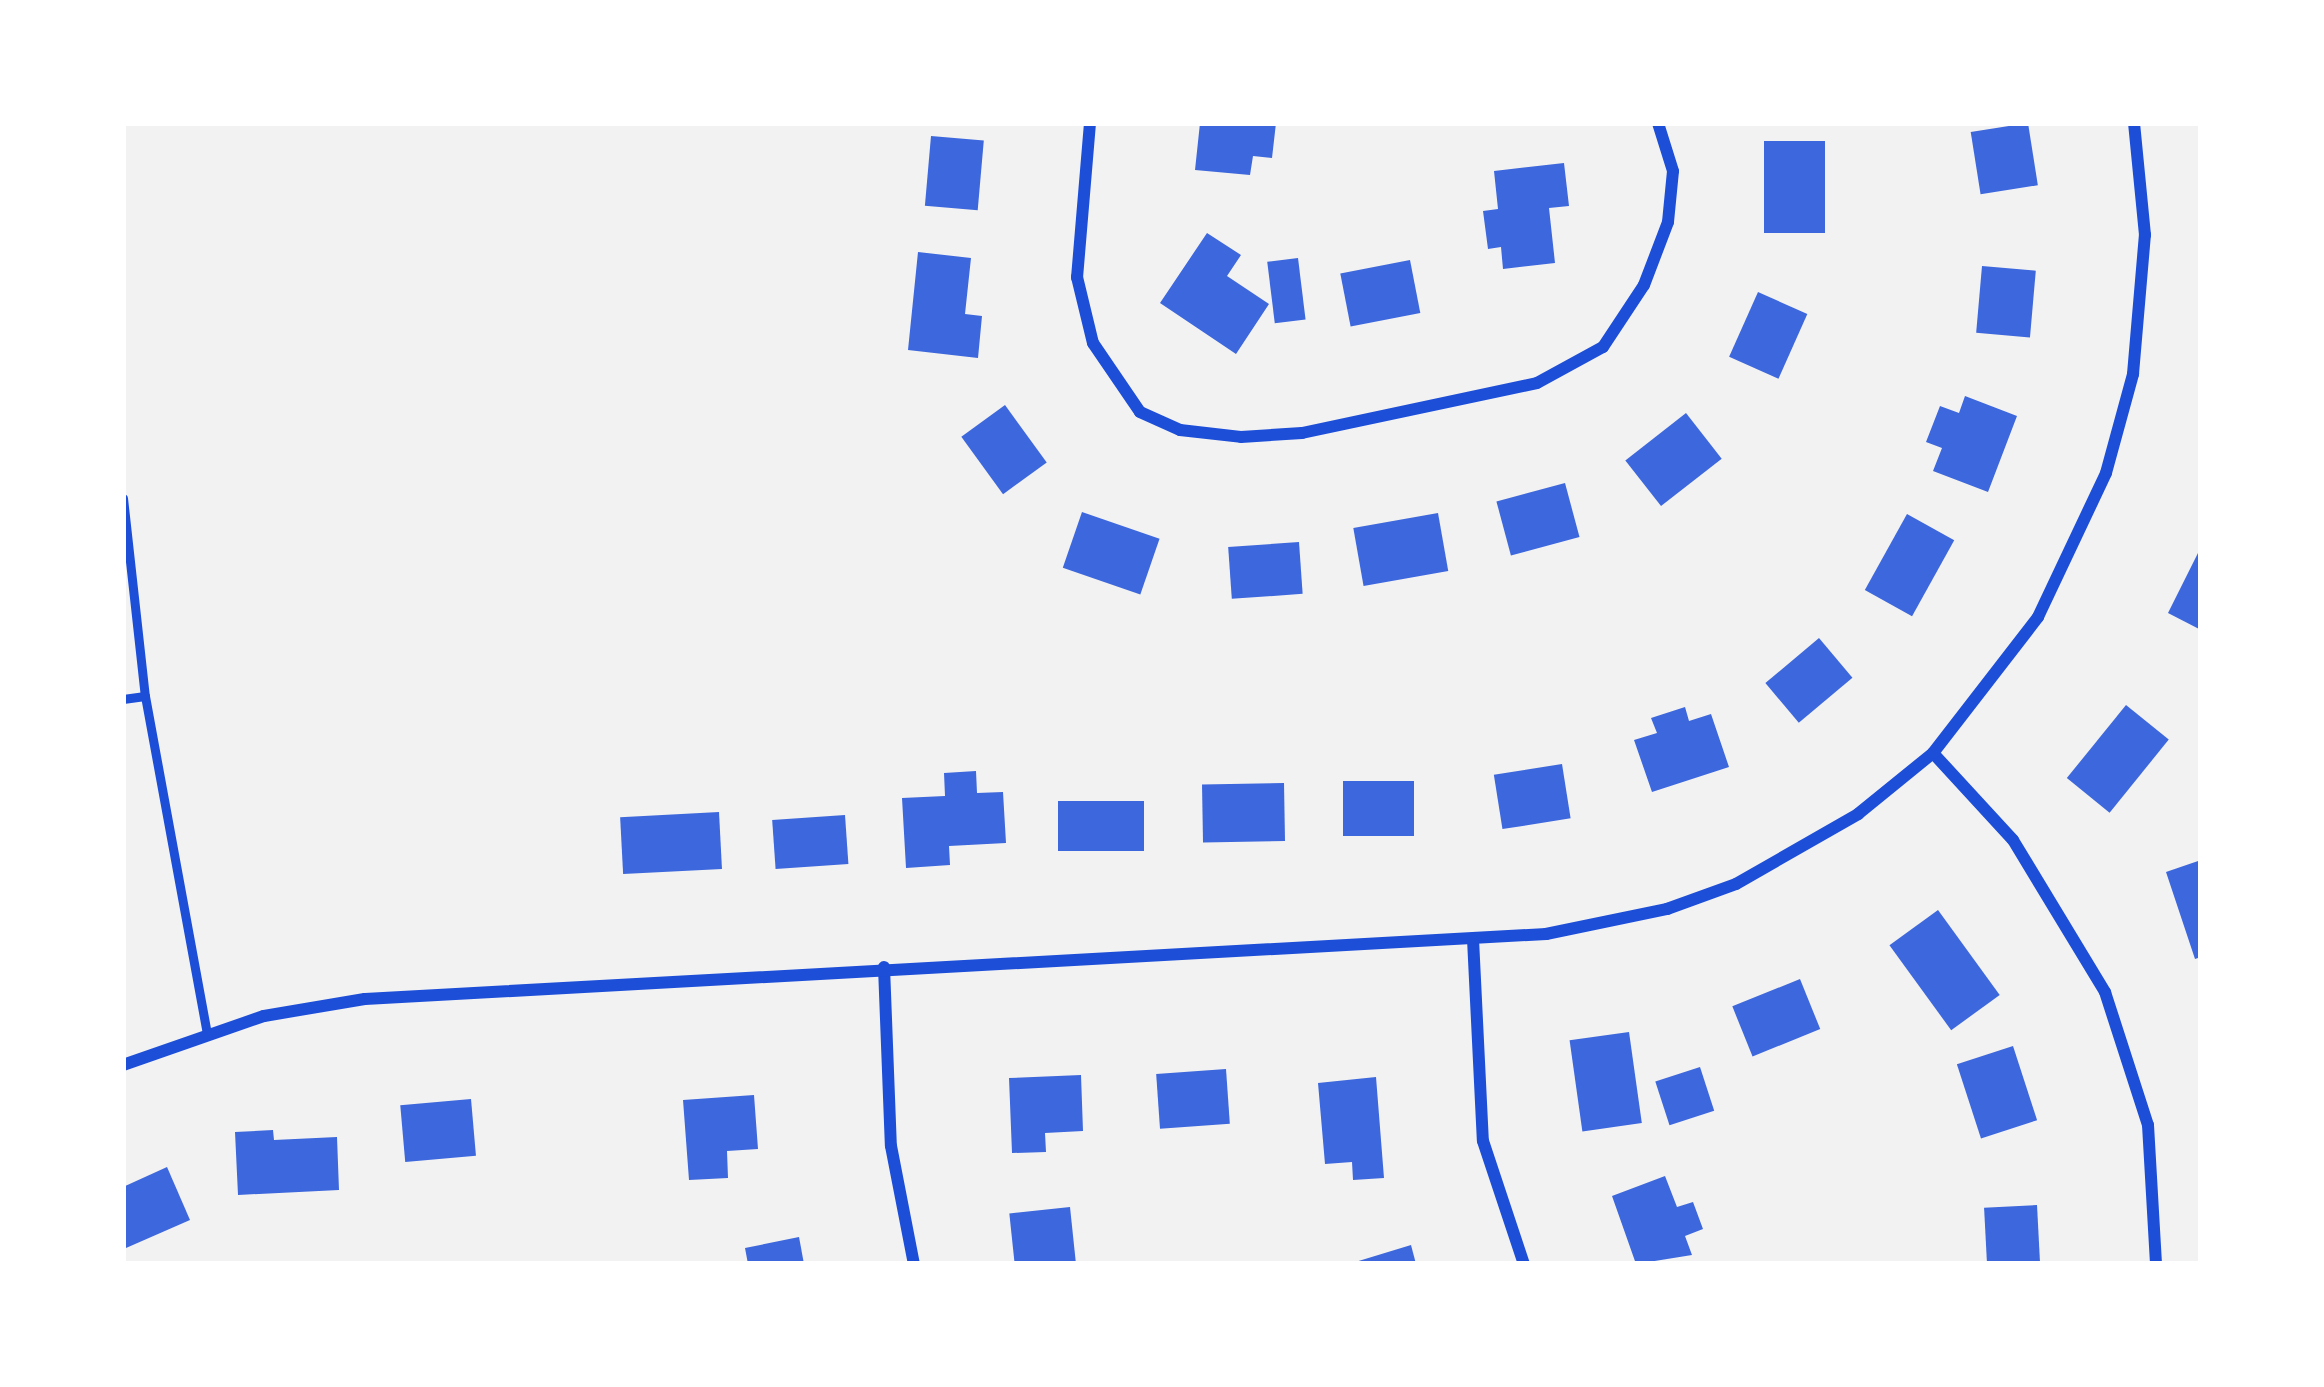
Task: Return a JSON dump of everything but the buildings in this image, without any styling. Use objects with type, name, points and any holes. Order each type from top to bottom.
[{"type":"street","points":[[1090,123],[1077,277],[1093,343],[1140,412],[1180,430],[1241,436],[1302,433],[1538,383],[1603,347],[1644,285],[1668,222],[1672,171],[1658,123]]},
{"type":"street","points":[[123,1065],[207,1035],[365,999],[884,967],[1473,939],[1616,921],[1736,884],[1858,814],[1933,753],[2038,616],[2106,473],[2142,304],[2144,184],[2134,123]]},
{"type":"street","points":[[1933,753],[2013,840],[2105,992],[2148,1125],[2156,1264]]},
{"type":"street","points":[[1473,939],[1484,1141],[1524,1264]]},
{"type":"street","points":[[884,967],[891,1145],[914,1264]]},
{"type":"lane","points":[[123,498],[145,695],[207,1035]]},
{"type":"lane","points":[[123,699],[145,695]]}]
